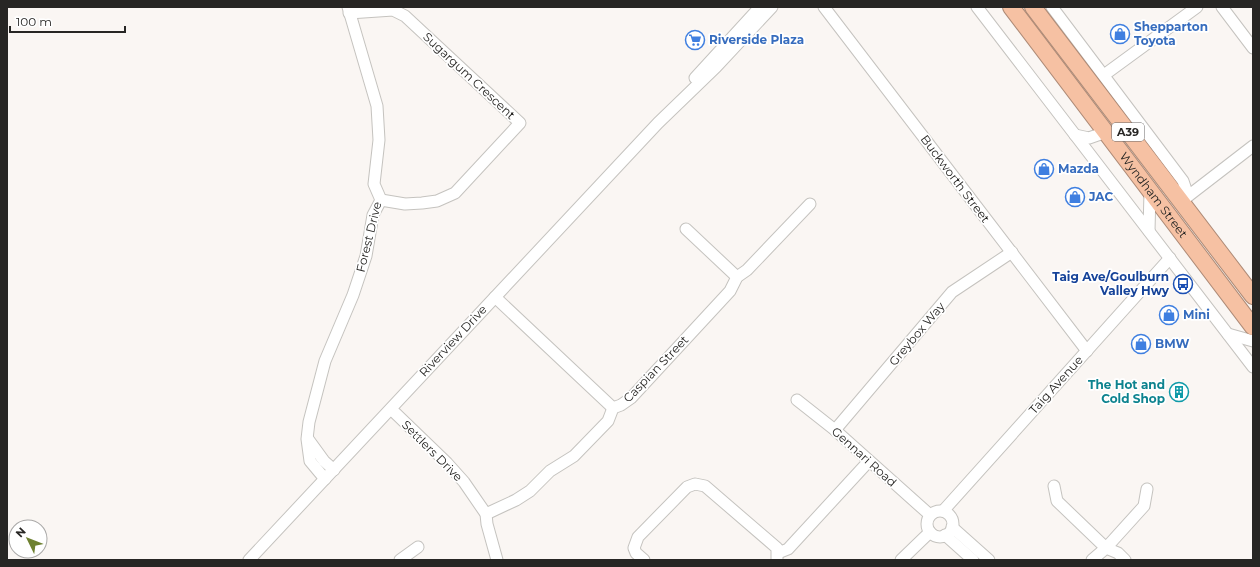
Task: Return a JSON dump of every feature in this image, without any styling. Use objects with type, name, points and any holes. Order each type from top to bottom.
[{"type":"highway","name":"Wyndham Street","points":[[1011,7],[1253,327]]},
{"type":"highway","name":"Wyndham Street","points":[[1033,7],[1127,131],[1184,199],[1252,295]]},
{"type":"highway","points":[[1106,132],[1117,118]]},
{"type":"highway","points":[[1116,146],[1127,131]]},
{"type":"street","name":"Riverview Drive","points":[[658,123],[709,61],[760,7]]},
{"type":"street","name":"Riverview Drive","points":[[249,560],[658,123],[716,67],[772,7]]},
{"type":"street","name":"Buckworth Street","points":[[824,7],[1087,351]]},
{"type":"street","points":[[977,7],[1253,368]]},
{"type":"street","points":[[1052,7],[1184,181],[1184,199]]},
{"type":"street","points":[[1104,74],[1197,7]]},
{"type":"street","points":[[1222,7],[1253,48]]},
{"type":"street","name":"Sugargum Crescent","points":[[348,10],[393,10],[405,16],[520,123],[455,193],[437,201],[416,203],[405,204],[381,200]]},
{"type":"street","name":"Forest Drive","points":[[325,479],[310,460],[307,439],[309,422],[325,361],[353,295],[366,256],[373,215],[381,200],[374,184],[379,140],[377,106],[348,10]]},
{"type":"street","points":[[1075,135],[1089,138],[1106,132]]},
{"type":"street","points":[[1184,199],[1253,146]]},
{"type":"street","points":[[1149,231],[1150,191]]},
{"type":"street","name":"Caspian Street","points":[[486,514],[516,500],[530,491],[550,471],[574,456],[608,421],[613,408],[626,402],[636,392],[730,291],[737,277],[747,270],[810,204]]},
{"type":"street","points":[[686,229],[737,277]]},
{"type":"street","name":"Greybox Way","points":[[835,430],[952,292],[1012,252]]},
{"type":"street","name":"Taig Avenue","points":[[943,511],[1170,258]]},
{"type":"street","points":[[495,296],[613,408]]},
{"type":"street","points":[[1227,334],[1253,341]]},
{"type":"street","name":"Gennari Road","points":[[797,400],[835,430],[930,515]]},
{"type":"street","name":"Settlers Drive","points":[[391,409],[447,462],[464,482],[486,514],[487,524],[497,560]]},
{"type":"street","points":[[307,439],[324,461],[334,470]]},
{"type":"street","points":[[644,560],[636,553],[634,548],[638,537],[687,486],[695,484],[705,486],[777,554],[788,549],[866,459]]},
{"type":"street","points":[[1054,486],[1057,501],[1106,548],[1118,553],[1125,560]]},
{"type":"street","points":[[1092,560],[1106,548],[1144,506],[1147,489]]},
{"type":"street","points":[[937,511],[943,511],[951,517],[948,531],[937,536],[930,532],[927,523],[930,515],[937,511]]},
{"type":"street","points":[[948,531],[973,560]]},
{"type":"street","points":[[948,531],[989,560]]},
{"type":"street","points":[[901,560],[930,532]]},
{"type":"street","points":[[400,560],[418,547]]},
{"type":"place","name":"Shepparton Toyota","points":[[1120,34]]},
{"type":"place","name":"Riverside Plaza","points":[[695,40]]},
{"type":"place","name":"Mazda","points":[[1044,169]]},
{"type":"place","name":"JAC","points":[[1075,197]]},
{"type":"place","name":"Taig Ave/Goulburn Valley Hwy","points":[[1183,284]]},
{"type":"place","name":"Mini","points":[[1169,315]]},
{"type":"place","name":"BMW","points":[[1141,344]]},
{"type":"place","name":"The Hot and Cold Shop","points":[[1179,392]]}]
